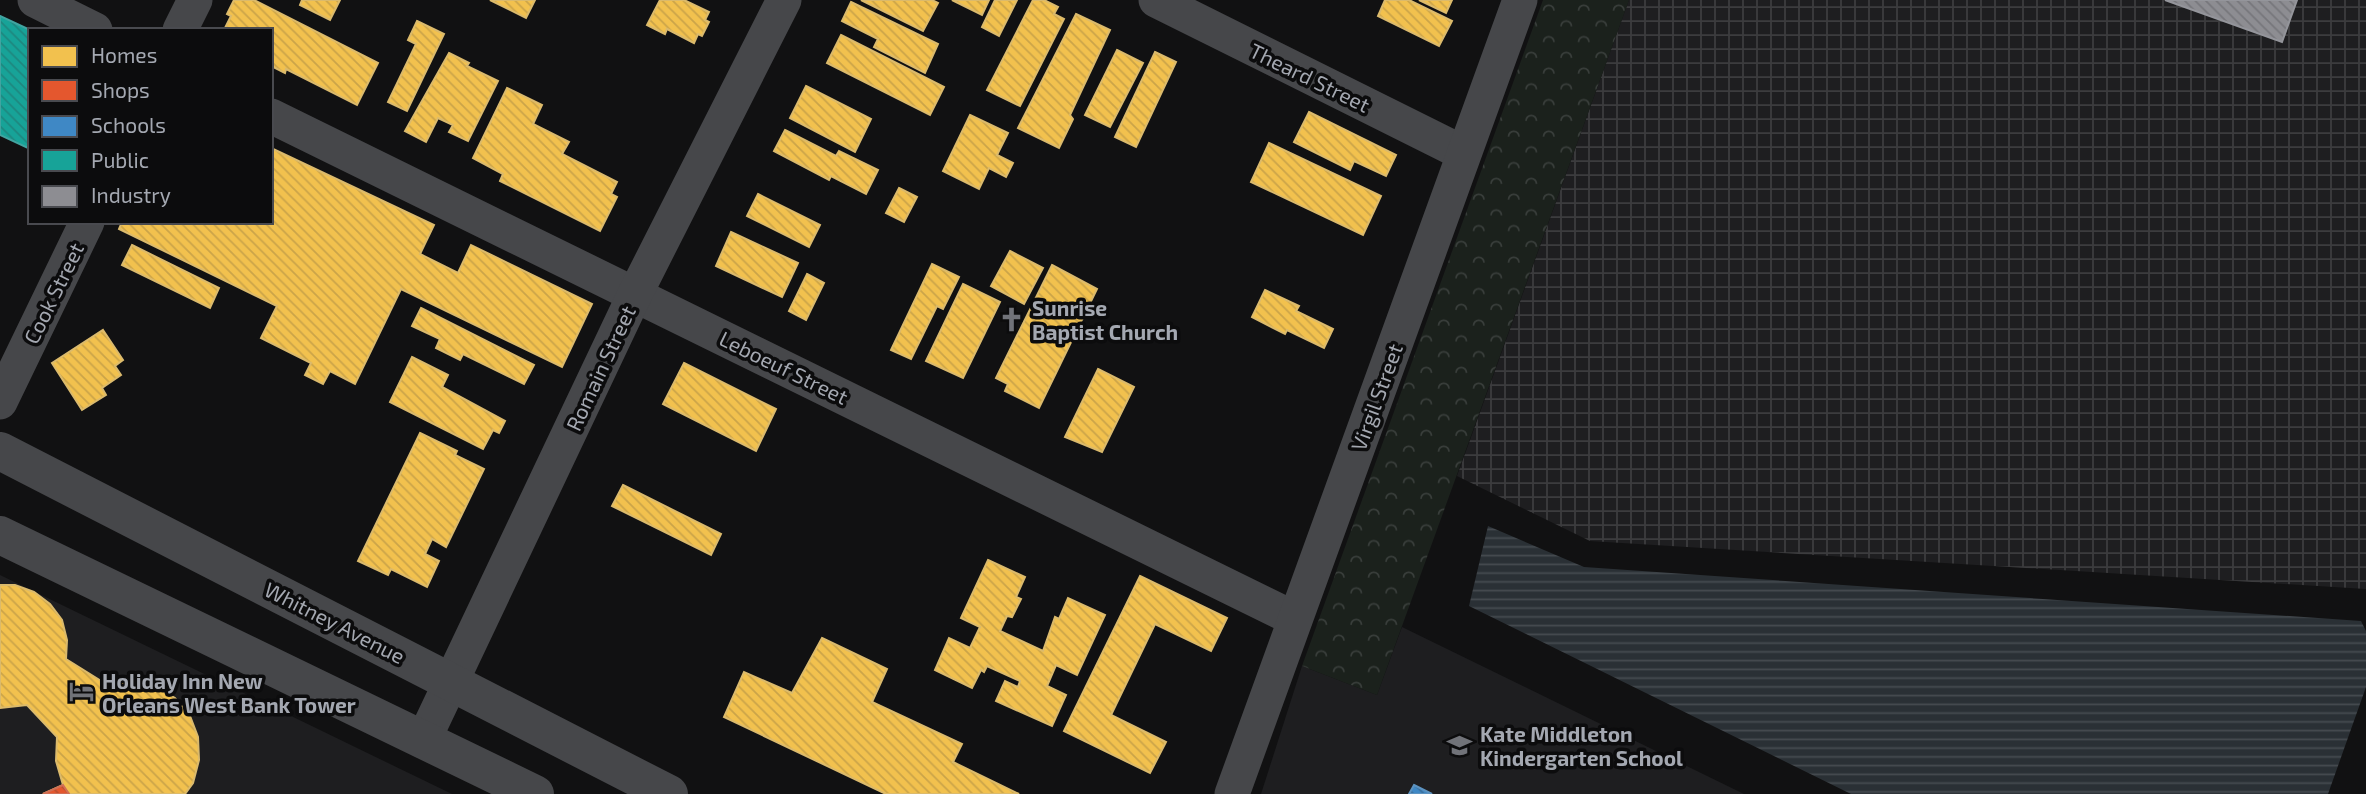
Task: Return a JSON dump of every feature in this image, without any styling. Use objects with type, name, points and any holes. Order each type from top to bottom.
[{"type":"street","points":[[34,0],[91,28]]},
{"type":"street","points":[[181,28],[195,0]]},
{"type":"street","name":"Romain Street","points":[[424,741],[635,294],[784,0]]},
{"type":"street","name":"Theard Street","points":[[1156,0],[1464,153]]},
{"type":"street","name":"Virgil Street","points":[[1232,794],[1520,0]]},
{"type":"street","name":"Leboeuf Street","points":[[273,117],[1296,619]]},
{"type":"street","name":"Cook Street","points":[[0,402],[86,224]]},
{"type":"street","name":"Whitney Avenue","points":[[0,451],[669,794]]},
{"type":"street","points":[[0,535],[535,794]]},
{"type":"shaded area","points":[[1629,0],[2366,0],[2366,589],[1590,541],[1457,476]]},
{"type":"shaded area","points":[[1488,526],[1584,567],[2361,621],[2366,631],[2366,687],[2328,794],[1851,794],[1469,606]]},
{"type":"shaded area","points":[[0,575],[452,794],[0,794]]},
{"type":"shaded area","name":"Kate Middleton Kindergarten School","points":[[1402,627],[1744,794],[1261,794],[1302,666],[1377,695]]},
{"type":"green space","points":[[1543,0],[1629,0],[1377,695],[1302,666]]},
{"type":"building: Homes","points":[[234,0],[254,0],[378,63],[357,105],[286,69],[285,73],[273,67],[273,28],[225,28],[231,16],[227,14]]},
{"type":"building: Homes","points":[[302,0],[340,0],[330,20],[300,5]]},
{"type":"building: Homes","points":[[490,0],[535,0],[526,18]]},
{"type":"building: Homes","points":[[660,0],[684,0],[709,12],[705,20],[709,22],[702,36],[698,34],[694,43],[667,29],[665,34],[647,25]]},
{"type":"building: Homes","points":[[861,0],[932,0],[938,3],[923,31]]},
{"type":"building: Homes","points":[[952,0],[989,0],[982,15]]},
{"type":"building: Homes","points":[[995,0],[1017,0],[999,36],[982,27]]},
{"type":"building: Homes","points":[[1033,0],[1044,0],[1058,7],[1054,14],[1064,19],[1020,106],[987,90]]},
{"type":"building: Homes","points":[[1385,0],[1409,0],[1452,21],[1439,46],[1378,16]]},
{"type":"building: Homes","points":[[1419,0],[1452,0],[1446,13]]},
{"type":"building: Homes","points":[[851,2],[938,44],[925,73],[874,47],[878,39],[842,21]]},
{"type":"building: Homes","points":[[1076,14],[1110,30],[1070,115],[1073,119],[1059,148],[1018,128]]},
{"type":"building: Homes","points":[[417,21],[444,34],[407,111],[388,102],[416,44],[408,40]]},
{"type":"building: Homes","points":[[841,35],[944,87],[930,115],[827,63]]},
{"type":"building: Homes","points":[[1117,50],[1143,63],[1110,127],[1085,115]]},
{"type":"building: Homes","points":[[1155,52],[1176,62],[1136,147],[1115,137]]},
{"type":"building: Homes","points":[[449,53],[469,63],[467,66],[498,81],[468,141],[449,132],[453,125],[438,118],[426,142],[405,131]]},
{"type":"building: Homes","points":[[806,86],[871,119],[855,152],[790,118]]},
{"type":"building: Homes","points":[[507,88],[542,105],[533,124],[569,142],[562,154],[617,182],[611,194],[617,197],[600,231],[500,181],[503,174],[473,158]]},
{"type":"building: Homes","points":[[1309,112],[1396,155],[1386,176],[1354,161],[1350,170],[1294,142]]},
{"type":"building: Homes","points":[[970,115],[1008,133],[997,155],[1013,163],[1006,177],[989,168],[979,189],[943,171]]},
{"type":"building: Homes","points":[[785,130],[836,156],[839,151],[878,170],[866,194],[831,176],[829,180],[774,151]]},
{"type":"building: Homes","points":[[1269,143],[1381,196],[1363,235],[1251,182]]},
{"type":"building: Homes","points":[[273,149],[434,225],[420,254],[458,273],[471,245],[592,304],[562,367],[401,289],[355,384],[330,371],[323,384],[305,375],[311,363],[261,338],[277,306],[119,229],[121,224],[273,224]]},
{"type":"building: Homes","points":[[899,188],[917,197],[904,222],[886,213]]},
{"type":"building: Homes","points":[[758,194],[820,225],[809,247],[747,216]]},
{"type":"building: Homes","points":[[731,232],[798,263],[782,297],[716,266]]},
{"type":"building: Homes","points":[[132,245],[219,288],[210,308],[122,265]]},
{"type":"building: Homes","points":[[1010,251],[1043,268],[1024,304],[991,286]]},
{"type":"building: Homes","points":[[932,264],[959,277],[943,309],[937,306],[911,359],[891,350]]},
{"type":"building: Homes","points":[[1052,265],[1097,289],[1039,408],[1005,391],[1008,384],[996,378]]},
{"type":"building: Homes","points":[[807,274],[824,283],[806,320],[789,311]]},
{"type":"building: Homes","points":[[963,284],[1000,302],[963,378],[926,361]]},
{"type":"building: Homes","points":[[1265,290],[1299,306],[1296,311],[1333,329],[1324,348],[1287,330],[1285,334],[1252,317]]},
{"type":"building: Homes","points":[[421,308],[534,365],[524,384],[463,354],[460,360],[436,348],[440,339],[412,326]]},
{"type":"building: Homes","points":[[103,330],[123,360],[115,366],[121,375],[102,388],[106,395],[82,410],[52,363]]},
{"type":"building: Homes","points":[[412,357],[448,375],[442,387],[505,421],[499,433],[493,430],[483,449],[390,402]]},
{"type":"building: Homes","points":[[684,363],[776,409],[756,451],[663,404]]},
{"type":"building: Homes","points":[[1098,369],[1134,387],[1102,452],[1065,437]]},
{"type":"building: Homes","points":[[420,433],[457,451],[455,455],[484,469],[446,547],[432,539],[425,554],[439,561],[427,587],[391,569],[388,575],[358,561]]},
{"type":"building: Homes","points":[[623,485],[721,534],[711,555],[612,506]]},
{"type":"building: Homes","points":[[988,560],[1025,577],[1016,597],[1021,599],[1012,617],[1007,616],[1000,631],[1043,651],[1055,617],[1059,619],[1068,598],[1105,615],[1077,675],[1056,665],[1047,686],[1066,695],[1052,726],[996,701],[1005,681],[1018,687],[1020,681],[987,666],[984,672],[981,670],[972,688],[935,670],[949,638],[970,648],[980,627],[961,618]]},
{"type":"building: Homes","points":[[1140,576],[1227,618],[1211,651],[1155,624],[1111,715],[1166,742],[1150,773],[1064,731]]},
{"type":"building: Homes","name":"Holiday Inn New Orleans West Bank Tower","points":[[0,585],[15,585],[34,592],[50,604],[62,620],[67,640],[66,659],[106,684],[130,680],[154,686],[175,698],[190,716],[198,737],[199,760],[193,783],[185,794],[43,794],[63,785],[56,761],[57,737],[27,705],[0,708]]},
{"type":"building: Homes","points":[[822,638],[887,669],[872,702],[962,744],[953,762],[1019,794],[886,794],[724,717],[744,672],[792,693]]},
{"type":"building: Shops","points":[[63,785],[69,794],[43,794]]},
{"type":"building: Schools","points":[[1414,785],[1432,794],[1409,794]]},
{"type":"building: Public","points":[[0,16],[28,29],[28,148],[0,135]]},
{"type":"building: Industry","points":[[2165,0],[2297,0],[2282,42]]},
{"type":"place","name":"Sunrise Baptist Church","points":[[1012,319]]},
{"type":"place","name":"Holiday Inn New Orleans West Bank Tower","points":[[82,692]]},
{"type":"place","name":"Kate Middleton Kindergarten School","points":[[1460,745]]}]
